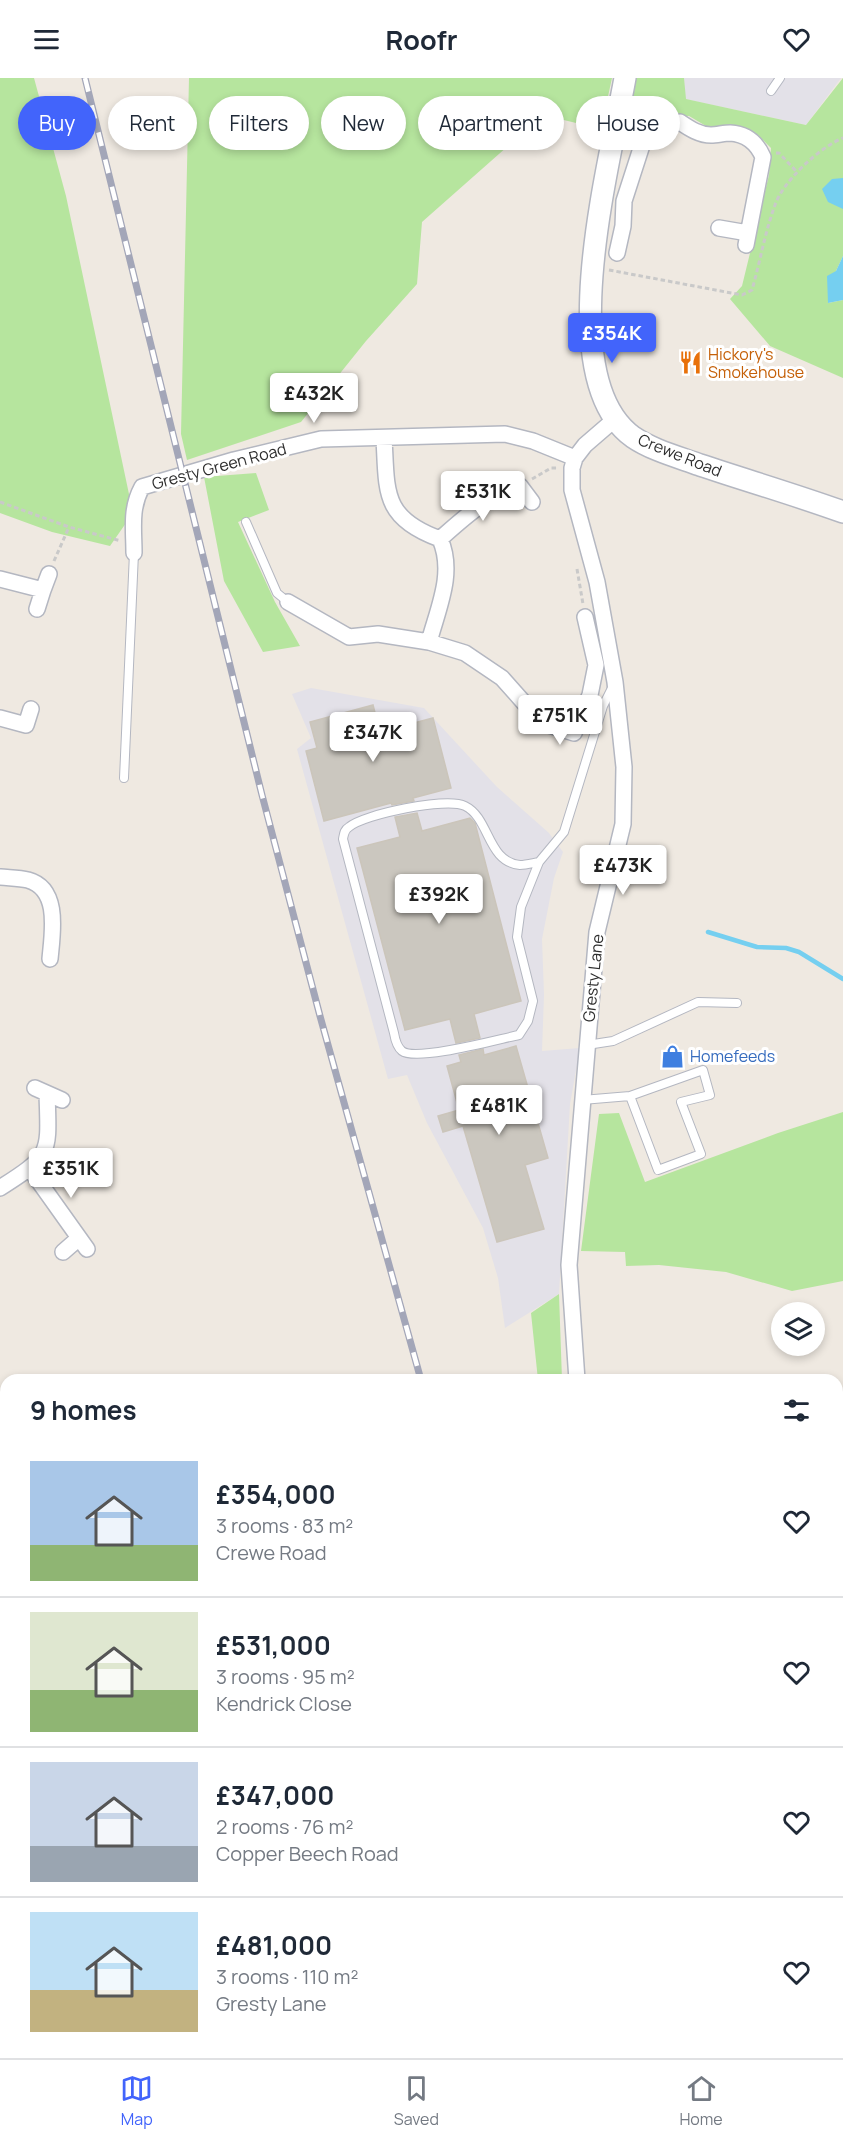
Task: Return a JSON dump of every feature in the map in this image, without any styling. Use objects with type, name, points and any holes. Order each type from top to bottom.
[{"type":"street","name":"Crewe Road","points":[[622,96],[625,78]]},
{"type":"street","points":[[680,122],[694,131],[709,135],[731,133],[751,139],[758,146],[763,157],[747,239],[719,228]]},
{"type":"street","name":"Crewe Road","points":[[612,150],[592,267],[591,350],[595,375],[603,400],[614,420],[634,437],[658,450],[843,512]]},
{"type":"street","points":[[617,253],[623,226],[624,201],[640,150]]},
{"type":"street","points":[[574,463],[585,445],[614,420]]},
{"type":"street","name":"Gresty Green Road","points":[[134,549],[133,513],[136,498],[142,487],[234,460],[321,440],[505,434],[533,441],[574,463]]},
{"type":"street","points":[[384,438],[386,480],[390,502],[405,520],[425,534],[440,539],[446,553],[447,576],[429,642]]},
{"type":"street","name":"Gresty Lane","points":[[574,463],[572,490],[597,582],[615,682],[624,767],[622,824],[597,932],[569,1265],[577,1374]]},
{"type":"street","points":[[440,539],[476,506],[501,492],[520,486],[532,501]]},
{"type":"street","points":[[36,609],[49,574]]},
{"type":"street","points":[[0,579],[43,590]]},
{"type":"street","points":[[288,602],[349,637],[378,634],[429,642],[465,653],[502,678],[533,713],[552,726],[574,733],[590,695],[596,665],[585,617]]},
{"type":"street","points":[[0,718],[24,732],[32,709]]},
{"type":"street","points":[[0,877],[29,881],[40,887],[48,897],[53,924],[50,959]]},
{"type":"street","points":[[0,1188],[30,1169],[41,1157],[47,1142],[41,1091],[62,1100]]},
{"type":"street","points":[[30,1169],[83,1244],[63,1252]]},
{"type":"lane","points":[[771,90],[780,78]]},
{"type":"lane","points":[[246,522],[277,593],[288,602]]},
{"type":"lane","points":[[124,778],[134,549]]},
{"type":"lane","points":[[539,862],[520,865],[505,859],[492,846],[476,814],[464,805],[420,805],[361,820],[344,831],[343,839],[394,1034],[402,1051],[410,1054],[453,1050],[519,1035],[528,1021],[533,1001],[517,937],[521,907],[539,862],[564,832],[603,706],[615,682]]},
{"type":"lane","points":[[587,1045],[613,1041],[698,1002],[737,1003]]},
{"type":"lane","points":[[582,1100],[630,1096],[703,1070],[711,1095],[681,1102],[700,1154],[658,1170],[630,1096]]},
{"type":"path","points":[[763,157],[779,153],[797,172]]},
{"type":"path","points":[[520,486],[550,468],[574,463]]},
{"type":"path","points":[[0,502],[134,549]]},
{"type":"path","points":[[49,574],[69,527]]},
{"type":"shaded area","points":[[684,78],[841,78],[806,125],[685,99]]},
{"type":"shaded area","points":[[311,688],[424,708],[497,787],[549,833],[563,852],[554,878],[542,939],[544,995],[542,1051],[580,1048],[570,1104],[559,1294],[505,1328],[498,1278],[483,1228],[427,1123],[407,1075],[388,1079],[297,749],[311,738],[292,694]]},
{"type":"green space","points":[[0,78],[34,78],[39,96],[18,96],[18,150],[54,150],[66,196],[133,513],[110,546],[52,532],[0,513]]},
{"type":"green space","points":[[189,78],[612,78],[608,96],[576,96],[576,123],[564,120],[564,96],[418,96],[418,150],[503,150],[422,222],[417,284],[366,341],[301,422],[187,460],[181,434],[187,150],[197,150],[197,96],[189,96]]},
{"type":"green space","points":[[635,78],[684,78],[686,99],[806,125],[843,78],[843,256],[836,271],[828,303],[843,300],[843,378],[770,346],[730,299],[742,286],[769,175],[771,148],[758,135],[732,127],[706,126],[689,116],[680,116],[680,96],[631,96]]},
{"type":"green space","points":[[256,473],[269,510],[238,522],[275,602],[300,646],[263,652],[224,581],[204,477]]},
{"type":"green space","points":[[843,1112],[843,1281],[792,1291],[726,1272],[659,1265],[626,1266],[625,1252],[581,1251],[599,1114],[619,1113],[645,1182],[778,1133]]},
{"type":"green space","points":[[559,1294],[562,1374],[537,1374],[531,1313]]},
{"type":"water","points":[[843,178],[843,209],[828,202],[822,189],[832,179]]},
{"type":"water","points":[[843,256],[843,300],[828,303],[827,276],[836,271]]},
{"type":"building","points":[[373,705],[380,732],[433,718],[451,788],[413,798],[414,801],[392,805],[391,803],[324,821],[306,751],[317,748],[310,722]]},
{"type":"building","points":[[417,813],[422,831],[470,818],[475,823],[521,1001],[474,1014],[480,1038],[456,1043],[450,1019],[405,1030],[357,848],[400,837],[395,817]]},
{"type":"building","points":[[516,1046],[548,1158],[525,1165],[544,1229],[497,1242],[463,1126],[443,1132],[438,1116],[459,1110],[447,1066],[461,1062],[459,1055],[483,1049],[484,1055]]},
{"type":"waterway","points":[[708,932],[757,947],[786,948],[799,952],[843,979]]},
{"type":"railway","points":[[85,78],[262,795],[320,1016],[419,1374]]},
{"type":"place","name":"Hickory's Smokehouse","points":[[690,363]]},
{"type":"place","name":"Homefeeds","points":[[672,1056]]}]
